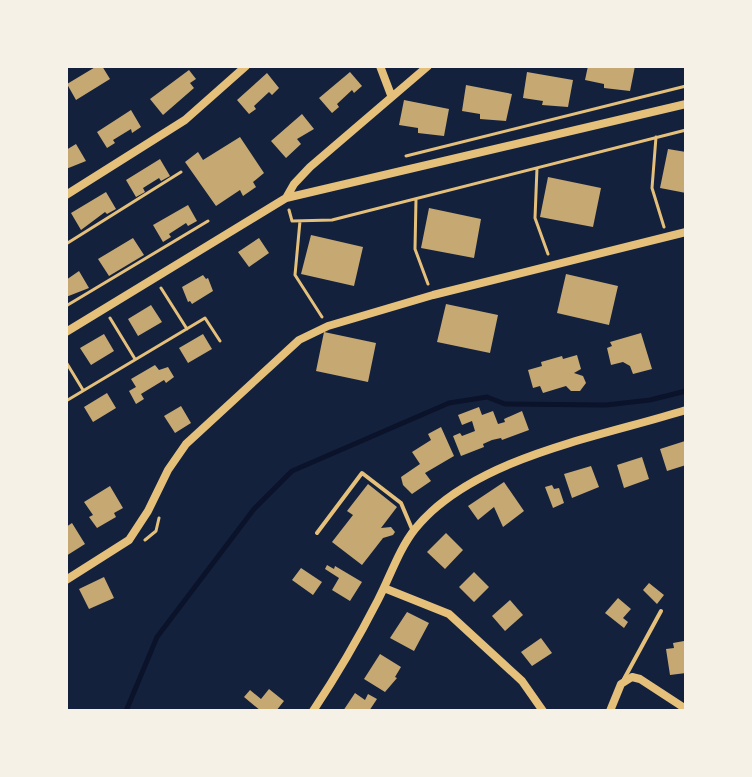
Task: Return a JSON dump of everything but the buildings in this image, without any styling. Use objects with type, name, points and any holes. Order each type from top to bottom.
[{"type":"street","points":[[66,195],[185,120],[246,66]]},
{"type":"street","points":[[380,66],[391,95]]},
{"type":"street","points":[[286,198],[310,167],[428,66]]},
{"type":"street","points":[[66,332],[286,198],[686,104]]},
{"type":"street","points":[[66,580],[129,540],[186,444],[299,340],[328,326],[433,295],[686,232]]},
{"type":"street","points":[[313,711],[350,656],[413,531],[448,497],[485,474],[529,457],[686,410]]},
{"type":"street","points":[[384,588],[449,614],[522,681],[543,711]]},
{"type":"street","points":[[610,711],[621,684],[632,677],[686,709]]},
{"type":"lane","points":[[317,533],[362,473],[401,503],[413,531]]},
{"type":"lane","points":[[621,684],[661,611]]},
{"type":"path","points":[[400,158],[686,86]]},
{"type":"path","points":[[292,221],[332,220],[686,130]]},
{"type":"path","points":[[656,137],[652,188],[667,237]]},
{"type":"path","points":[[537,168],[535,218],[553,266]]},
{"type":"path","points":[[66,244],[181,172]]},
{"type":"path","points":[[416,199],[415,249],[433,295]]},
{"type":"path","points":[[66,306],[208,221]]},
{"type":"path","points":[[300,221],[295,275],[328,326]]},
{"type":"path","points":[[155,278],[187,329]]},
{"type":"path","points":[[66,401],[205,318],[220,341]]},
{"type":"path","points":[[111,319],[135,359]]},
{"type":"path","points":[[66,362],[83,390]]},
{"type":"waterway","points":[[126,711],[157,637],[254,509],[292,471],[449,403],[487,397],[505,404],[606,405],[650,400],[686,391]]}]
